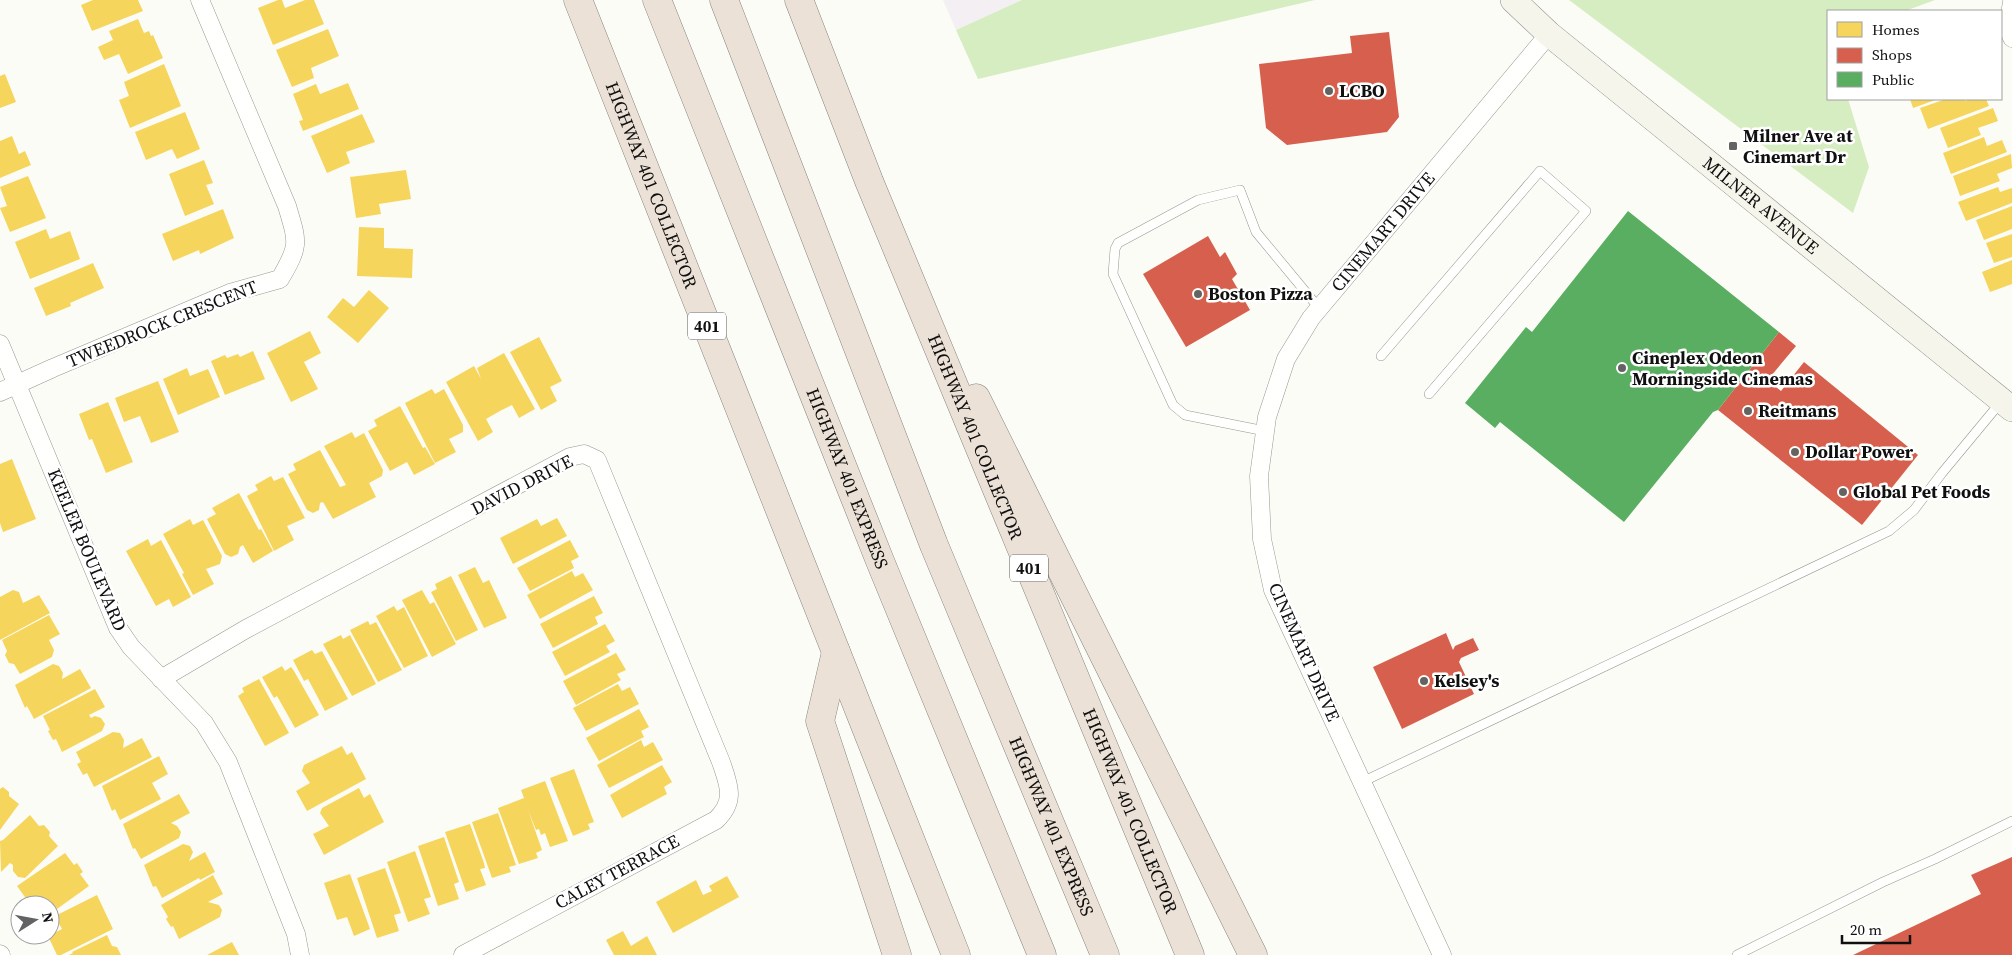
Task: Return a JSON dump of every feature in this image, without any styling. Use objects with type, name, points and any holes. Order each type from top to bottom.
[{"type":"highway","name":"HIGHWAY 401 COLLECTOR","points":[[578,0],[956,955]]},
{"type":"highway","name":"HIGHWAY 401 EXPRESS","points":[[657,0],[880,562],[1042,955]]},
{"type":"highway","name":"HIGHWAY 401 EXPRESS","points":[[724,0],[934,545],[1105,955]]},
{"type":"highway","name":"HIGHWAY 401 COLLECTOR","points":[[799,0],[869,181],[1190,955]]},
{"type":"highway","points":[[869,181],[1253,955]]},
{"type":"highway","points":[[836,652],[820,721],[897,955]]},
{"type":"main road","name":"MILNER AVENUE","points":[[1513,0],[1549,34],[2009,400]]},
{"type":"street","name":"TWEEDROCK CRESCENT","points":[[0,392],[230,293],[280,279],[294,255],[296,236],[287,206],[200,0]]},
{"type":"street","points":[[2012,2],[2008,27],[2012,38]]},
{"type":"street","name":"CINEMART DRIVE","points":[[1442,955],[1273,590],[1262,539],[1259,476],[1267,417],[1286,359],[1311,318],[1549,34]]},
{"type":"street","name":"KEELER BOULEVARD","points":[[0,344],[118,628],[131,647],[204,723],[228,762],[296,934],[300,955]]},
{"type":"street","name":"DAVID DRIVE","points":[[161,678],[246,629],[570,457],[584,454],[597,460],[601,467],[721,762]]},
{"type":"street","name":"CALEY TERRACE","points":[[463,955],[716,820],[723,813],[729,802],[729,786],[721,762]]},
{"type":"lane","points":[[1381,356],[1540,172],[1586,211],[1429,394]]},
{"type":"lane","points":[[1266,431],[1185,416],[1173,405],[1112,274],[1115,249],[1118,243],[1198,200],[1240,190],[1256,232],[1319,308]]},
{"type":"lane","points":[[1362,782],[1889,531],[1914,510],[1942,473],[2009,400]]},
{"type":"lane","points":[[1737,955],[1883,882],[1935,860],[2012,821]]},
{"type":"shaded area","points":[[943,0],[1022,0],[956,30]]},
{"type":"green space","points":[[1022,0],[1315,0],[978,79],[956,30]]},
{"type":"green space","points":[[1569,0],[1935,0],[1908,10],[1827,10],[1827,100],[1848,100],[1869,167],[1853,213]]},
{"type":"building: Homes","points":[[93,0],[138,0],[143,11],[92,31],[81,5]]},
{"type":"building: Homes","points":[[282,0],[285,8],[305,0],[314,0],[324,24],[273,45],[258,8]]},
{"type":"building: Homes","points":[[138,19],[144,33],[149,31],[151,36],[153,35],[163,58],[128,74],[119,54],[104,60],[98,47],[113,40],[109,31]]},
{"type":"building: Homes","points":[[328,29],[339,56],[311,68],[314,78],[292,87],[276,50]]},
{"type":"building: Homes","points":[[164,64],[181,106],[130,128],[119,100],[129,96],[124,82]]},
{"type":"building: Homes","points":[[5,74],[16,102],[0,108],[0,76]]},
{"type":"building: Homes","points":[[348,83],[359,109],[303,131],[299,121],[303,120],[293,94],[316,84],[320,94]]},
{"type":"building: Homes","points":[[1910,100],[1935,100],[1913,108]]},
{"type":"building: Homes","points":[[1943,100],[1986,100],[1989,106],[1928,129],[1920,108]]},
{"type":"building: Homes","points":[[1993,108],[1998,121],[1978,128],[1981,135],[1948,148],[1940,128]]},
{"type":"building: Homes","points":[[185,112],[200,149],[177,159],[172,149],[146,160],[135,132]]},
{"type":"building: Homes","points":[[362,114],[375,142],[346,152],[350,163],[327,173],[311,136]]},
{"type":"building: Homes","points":[[12,136],[19,154],[25,151],[31,165],[0,178],[0,141]]},
{"type":"building: Homes","points":[[1984,137],[1987,146],[2002,140],[2007,152],[1951,174],[1943,153]]},
{"type":"building: Homes","points":[[2011,154],[2012,168],[1997,174],[2000,181],[1960,196],[1953,176]]},
{"type":"building: Homes","points":[[204,160],[213,183],[206,185],[214,204],[185,216],[169,174]]},
{"type":"building: Homes","points":[[406,170],[411,199],[379,204],[381,214],[356,218],[350,177]]},
{"type":"building: Homes","points":[[28,176],[46,218],[10,232],[0,208],[7,206],[0,187]]},
{"type":"building: Homes","points":[[1998,187],[2000,192],[2012,188],[2012,203],[1966,221],[1958,202]]},
{"type":"building: Homes","points":[[2012,206],[2012,229],[1984,240],[1976,220]]},
{"type":"building: Homes","points":[[223,209],[234,238],[200,254],[199,250],[173,261],[162,234]]},
{"type":"building: Homes","points":[[359,227],[384,228],[384,248],[413,249],[412,278],[357,276]]},
{"type":"building: Homes","points":[[46,229],[50,239],[70,231],[80,259],[30,279],[15,242]]},
{"type":"building: Homes","points":[[2012,234],[2012,257],[1994,263],[1986,243]]},
{"type":"building: Homes","points":[[2012,260],[2012,284],[1990,292],[1982,272]]},
{"type":"building: Homes","points":[[93,263],[104,288],[70,303],[71,306],[46,316],[34,288]]},
{"type":"building: Homes","points":[[369,290],[389,308],[358,343],[327,317],[343,298],[354,307]]},
{"type":"building: Homes","points":[[310,331],[321,353],[304,362],[318,389],[291,402],[267,353]]},
{"type":"building: Homes","points":[[539,337],[562,381],[550,387],[557,401],[541,410],[510,352]]},
{"type":"building: Homes","points":[[253,351],[265,379],[225,395],[211,361],[225,355],[227,358],[238,354],[240,357]]},
{"type":"building: Homes","points":[[504,353],[535,409],[519,418],[512,405],[500,411],[486,419],[493,432],[478,441],[446,382],[474,366],[481,379],[477,368]]},
{"type":"building: Homes","points":[[187,368],[190,376],[208,369],[220,397],[178,415],[163,379]]},
{"type":"building: Homes","points":[[158,381],[179,432],[151,443],[140,416],[124,422],[115,398]]},
{"type":"building: Homes","points":[[432,389],[435,394],[444,389],[463,425],[463,432],[449,439],[456,452],[435,463],[405,403]]},
{"type":"building: Homes","points":[[108,402],[133,462],[106,473],[92,439],[89,440],[79,414]]},
{"type":"building: Homes","points":[[400,406],[423,448],[425,447],[435,464],[414,475],[407,462],[390,471],[368,431],[377,426],[374,420]]},
{"type":"building: Homes","points":[[352,432],[355,438],[364,433],[383,470],[382,476],[369,483],[376,497],[333,519],[323,502],[320,503],[319,510],[313,513],[307,510],[288,474],[296,470],[293,464],[320,450],[340,487],[346,485],[324,446]]},
{"type":"building: Homes","points":[[12,459],[36,519],[3,532],[0,523],[0,464]]},
{"type":"building: Homes","points":[[271,476],[274,481],[283,477],[305,518],[287,526],[294,540],[274,551],[247,496],[258,490],[255,485]]},
{"type":"building: Homes","points":[[239,493],[273,551],[253,563],[243,545],[240,547],[238,554],[231,557],[225,554],[207,519],[216,514],[212,508]]},
{"type":"building: Homes","points":[[557,518],[567,536],[513,564],[500,538],[537,519],[541,526]]},
{"type":"building: Homes","points":[[190,519],[193,525],[203,520],[222,556],[220,564],[206,569],[214,584],[193,595],[182,574],[184,573],[163,534]]},
{"type":"building: Homes","points":[[148,539],[151,546],[161,540],[191,597],[173,607],[169,599],[156,606],[126,551]]},
{"type":"building: Homes","points":[[570,540],[579,557],[571,561],[574,568],[530,591],[517,568]]},
{"type":"building: Homes","points":[[475,567],[483,583],[489,580],[507,618],[484,628],[458,575]]},
{"type":"building: Homes","points":[[572,571],[575,577],[583,573],[593,590],[540,619],[527,595]]},
{"type":"building: Homes","points":[[451,576],[478,630],[456,641],[431,592],[437,589],[435,584]]},
{"type":"building: Homes","points":[[13,590],[19,592],[23,603],[39,595],[50,613],[0,640],[0,597]]},
{"type":"building: Homes","points":[[422,590],[430,604],[434,602],[456,644],[432,657],[402,600]]},
{"type":"building: Homes","points":[[594,596],[603,613],[595,617],[598,624],[553,648],[540,624]]},
{"type":"building: Homes","points":[[394,606],[397,611],[404,607],[428,656],[404,668],[376,616]]},
{"type":"building: Homes","points":[[49,615],[60,634],[49,640],[54,650],[52,657],[20,674],[14,664],[9,663],[5,655],[7,651],[2,640]]},
{"type":"building: Homes","points":[[368,621],[370,625],[376,622],[402,670],[378,682],[350,630]]},
{"type":"building: Homes","points":[[605,624],[615,641],[606,646],[610,652],[565,676],[552,652]]},
{"type":"building: Homes","points":[[341,635],[343,639],[350,635],[376,684],[352,696],[323,644]]},
{"type":"building: Homes","points":[[312,650],[315,654],[322,651],[348,699],[325,711],[308,679],[304,681],[293,660]]},
{"type":"building: Homes","points":[[616,653],[626,670],[617,674],[621,680],[576,705],[563,681]]},
{"type":"building: Homes","points":[[53,664],[59,666],[63,673],[62,679],[80,669],[91,688],[34,719],[27,706],[25,708],[15,685]]},
{"type":"building: Homes","points":[[282,666],[285,671],[291,667],[319,715],[295,728],[277,696],[274,698],[262,677]]},
{"type":"building: Homes","points":[[259,679],[289,733],[265,746],[238,696],[244,692],[242,688]]},
{"type":"building: Homes","points":[[618,684],[622,691],[630,687],[639,704],[586,731],[573,708]]},
{"type":"building: Homes","points":[[95,689],[105,707],[89,715],[91,718],[95,716],[101,718],[105,724],[102,731],[62,752],[56,739],[53,740],[48,731],[50,730],[43,716]]},
{"type":"building: Homes","points":[[639,709],[649,727],[641,731],[644,737],[599,761],[586,738]]},
{"type":"building: Homes","points":[[113,732],[120,733],[124,740],[123,748],[142,738],[152,757],[94,787],[87,773],[83,775],[77,764],[81,762],[76,752]]},
{"type":"building: Homes","points":[[641,740],[644,747],[653,742],[663,760],[609,788],[597,765]]},
{"type":"building: Homes","points":[[342,746],[347,755],[352,752],[366,779],[307,811],[296,791],[310,783],[302,771],[304,765]]},
{"type":"building: Homes","points":[[159,756],[168,774],[152,783],[161,799],[120,820],[115,809],[112,811],[102,786]]},
{"type":"building: Homes","points":[[662,765],[672,782],[664,787],[667,794],[622,818],[610,795]]},
{"type":"building: Homes","points":[[574,769],[594,822],[588,824],[590,829],[573,836],[550,778]]},
{"type":"building: Homes","points":[[545,781],[568,841],[550,847],[545,833],[541,835],[539,829],[536,830],[528,810],[542,850],[536,853],[538,858],[519,864],[498,808],[524,798],[521,790]]},
{"type":"building: Homes","points":[[3,787],[9,792],[9,796],[19,804],[0,830],[0,789]]},
{"type":"building: Homes","points":[[359,788],[364,798],[370,794],[384,822],[324,855],[313,834],[329,826],[320,813],[322,808]]},
{"type":"building: Homes","points":[[179,794],[190,813],[171,823],[177,826],[181,832],[179,838],[141,859],[135,848],[133,849],[123,824]]},
{"type":"building: Homes","points":[[498,813],[516,865],[509,867],[511,872],[492,878],[472,822]]},
{"type":"building: Homes","points":[[30,815],[39,826],[44,825],[50,832],[49,836],[58,846],[25,878],[18,877],[13,871],[13,865],[10,863],[1,872],[0,841]]},
{"type":"building: Homes","points":[[470,824],[484,863],[485,868],[480,869],[486,885],[466,892],[445,832]]},
{"type":"building: Homes","points":[[444,837],[459,882],[454,884],[459,899],[438,906],[418,846]]},
{"type":"building: Homes","points":[[183,844],[190,846],[193,852],[189,861],[205,852],[215,872],[200,880],[199,878],[162,898],[156,886],[153,887],[144,865]]},
{"type":"building: Homes","points":[[415,851],[431,897],[424,899],[430,914],[408,922],[387,862]]},
{"type":"building: Homes","points":[[65,853],[74,865],[77,863],[83,872],[80,874],[89,886],[60,907],[60,895],[24,895],[17,886]]},
{"type":"building: Homes","points":[[385,868],[401,913],[394,915],[399,931],[377,938],[357,878]]},
{"type":"building: Homes","points":[[350,874],[370,929],[354,936],[347,917],[337,920],[324,883]]},
{"type":"building: Homes","points":[[213,875],[223,894],[208,902],[219,905],[222,910],[220,917],[179,939],[173,926],[171,927],[166,919],[168,917],[161,905]]},
{"type":"building: Homes","points":[[727,876],[739,897],[673,933],[656,902],[696,880],[703,895],[712,891],[709,886]]},
{"type":"building: Homes","points":[[97,895],[113,929],[61,955],[57,955],[52,945],[60,945],[60,930],[62,929],[60,925],[60,914]]},
{"type":"building: Homes","points":[[623,931],[631,946],[647,936],[657,955],[614,955],[606,940]]},
{"type":"building: Homes","points":[[107,935],[112,946],[117,947],[121,955],[69,955],[72,952]]},
{"type":"building: Homes","points":[[232,942],[239,955],[207,955]]},
{"type":"building: Shops","name":"LCBO","points":[[1389,32],[1399,117],[1387,132],[1287,145],[1266,128],[1259,64],[1352,53],[1350,36]]},
{"type":"building: Shops","name":"Boston Pizza","points":[[1208,236],[1220,257],[1225,252],[1237,274],[1232,279],[1250,310],[1186,347],[1143,274]]},
{"type":"building: Shops","points":[[1779,332],[1796,346],[1771,376],[1770,382],[1781,391],[1804,362],[1918,455],[1862,525],[1718,410]]},
{"type":"building: Shops","name":"Kelsey's","points":[[1446,633],[1453,650],[1455,646],[1473,638],[1479,650],[1461,658],[1459,662],[1474,694],[1402,729],[1373,667]]},
{"type":"building: Shops","points":[[2012,857],[2012,955],[1853,955],[1981,894],[1971,875]]},
{"type":"building: Public","name":"Cineplex Odeon Morningside Cinemas","points":[[1628,211],[1779,332],[1718,410],[1713,412],[1624,522],[1500,422],[1495,428],[1465,403],[1526,327],[1532,332]]},
{"type":"place","name":"LCBO","points":[[1329,91]]},
{"type":"place","name":"Milner Ave at Cinemart Dr","points":[[1733,146]]},
{"type":"place","name":"Boston Pizza","points":[[1198,294]]},
{"type":"place","name":"Cineplex Odeon Morningside Cinemas","points":[[1622,368]]},
{"type":"place","name":"Reitmans","points":[[1748,411]]},
{"type":"place","name":"Dollar Power","points":[[1795,452]]},
{"type":"place","name":"Global Pet Foods","points":[[1843,492]]},
{"type":"place","name":"Kelsey's","points":[[1424,681]]}]
